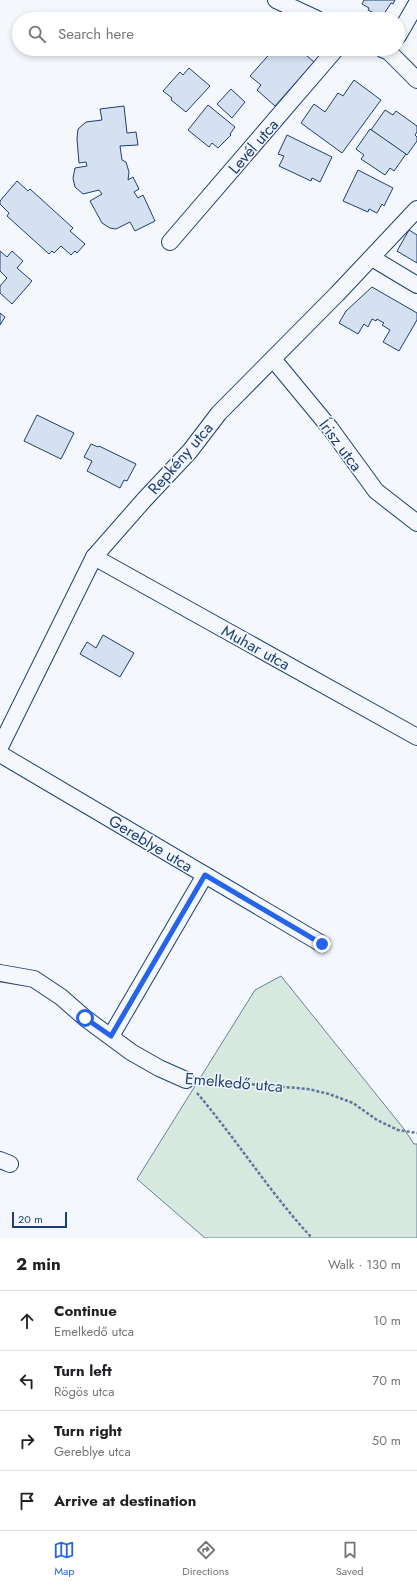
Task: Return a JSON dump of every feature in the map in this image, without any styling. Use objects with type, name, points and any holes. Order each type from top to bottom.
[{"type":"street","points":[[276,0],[302,12]]},
{"type":"street","points":[[405,24],[417,3]]},
{"type":"street","name":"Levél utca","points":[[170,242],[330,56]]},
{"type":"street","points":[[393,56],[417,80]]},
{"type":"street","name":"Repkény utca","points":[[0,747],[94,557],[144,500],[190,451],[219,412],[372,258],[417,209]]},
{"type":"street","points":[[372,258],[417,285]]},
{"type":"street","name":"Írisz utca","points":[[273,359],[330,428],[376,491],[417,523]]},
{"type":"street","name":"Muhar utca","points":[[94,557],[417,737]]},
{"type":"street","name":"Gereblye utca","points":[[0,754],[322,944]]},
{"type":"street","points":[[111,1036],[205,875]]},
{"type":"street","name":"Emelkedő utca","points":[[0,973],[34,979],[61,997],[85,1018],[131,1052],[159,1068],[186,1080]]},
{"type":"path","name":"Emelkedő utca","points":[[186,1080],[214,1080],[308,1089],[329,1094],[353,1103],[378,1120],[398,1130],[417,1133]]},
{"type":"path","points":[[186,1080],[214,1112],[295,1220],[312,1238]]},
{"type":"shaded area","points":[[281,976],[404,1129],[414,1144],[417,1144],[417,1238],[205,1238],[137,1179],[255,990]]},
{"type":"building","points":[[364,0],[395,0],[393,4],[391,3],[385,12],[372,12],[368,10],[369,8],[362,4]]},
{"type":"building","points":[[268,56],[307,56],[314,62],[275,106],[257,90],[261,85],[250,76]]},
{"type":"building","points":[[189,68],[210,86],[186,112],[171,100],[172,98],[163,91],[180,72],[183,75]]},
{"type":"building","points":[[354,80],[381,100],[342,153],[301,123],[314,104],[325,112],[338,93],[343,96]]},
{"type":"building","points":[[231,89],[245,102],[232,118],[217,104]]},
{"type":"building","points":[[208,105],[235,127],[230,134],[231,135],[218,148],[212,143],[209,147],[188,130]]},
{"type":"building","points":[[124,106],[127,133],[136,132],[138,145],[120,146],[122,160],[126,162],[129,172],[128,180],[133,177],[139,189],[134,192],[138,198],[143,195],[155,221],[135,231],[130,222],[116,229],[110,228],[102,223],[90,201],[102,194],[99,190],[83,194],[75,187],[73,178],[75,168],[87,166],[86,162],[79,163],[77,139],[78,129],[86,122],[102,120],[100,109]]},
{"type":"building","points":[[385,110],[393,115],[396,111],[417,126],[417,132],[415,135],[417,137],[417,141],[407,155],[371,130]]},
{"type":"building","points":[[370,129],[406,154],[394,171],[390,168],[385,175],[361,159],[364,155],[356,149]]},
{"type":"building","points":[[287,135],[332,157],[320,182],[312,178],[311,181],[279,166],[284,156],[278,154]]},
{"type":"building","points":[[358,170],[393,188],[384,206],[382,204],[377,213],[369,209],[368,212],[343,201]]},
{"type":"building","points":[[17,181],[28,191],[30,189],[73,228],[70,231],[85,244],[77,253],[75,251],[71,255],[61,246],[54,253],[52,251],[49,254],[7,216],[9,213],[0,204],[0,201]]},
{"type":"building","points":[[409,230],[417,235],[417,263],[397,251]]},
{"type":"building","points":[[0,251],[7,257],[12,251],[23,261],[17,268],[32,281],[12,304],[0,293],[0,286],[7,278],[0,271]]},
{"type":"building","points":[[372,287],[417,313],[417,320],[399,351],[383,342],[390,330],[382,325],[384,323],[377,319],[376,321],[372,319],[368,327],[364,324],[358,334],[339,323],[346,311]]},
{"type":"building","points":[[0,313],[5,317],[0,325]]},
{"type":"building","points":[[37,415],[74,433],[61,459],[24,441]]},
{"type":"building","points":[[91,444],[98,447],[99,446],[136,464],[127,481],[124,480],[120,488],[87,471],[92,461],[84,457]]},
{"type":"building","points":[[103,635],[134,653],[120,677],[80,654],[87,642],[96,648]]},
{"type":"route","points":[[85,1018],[111,1036],[205,875],[322,944]]}]
